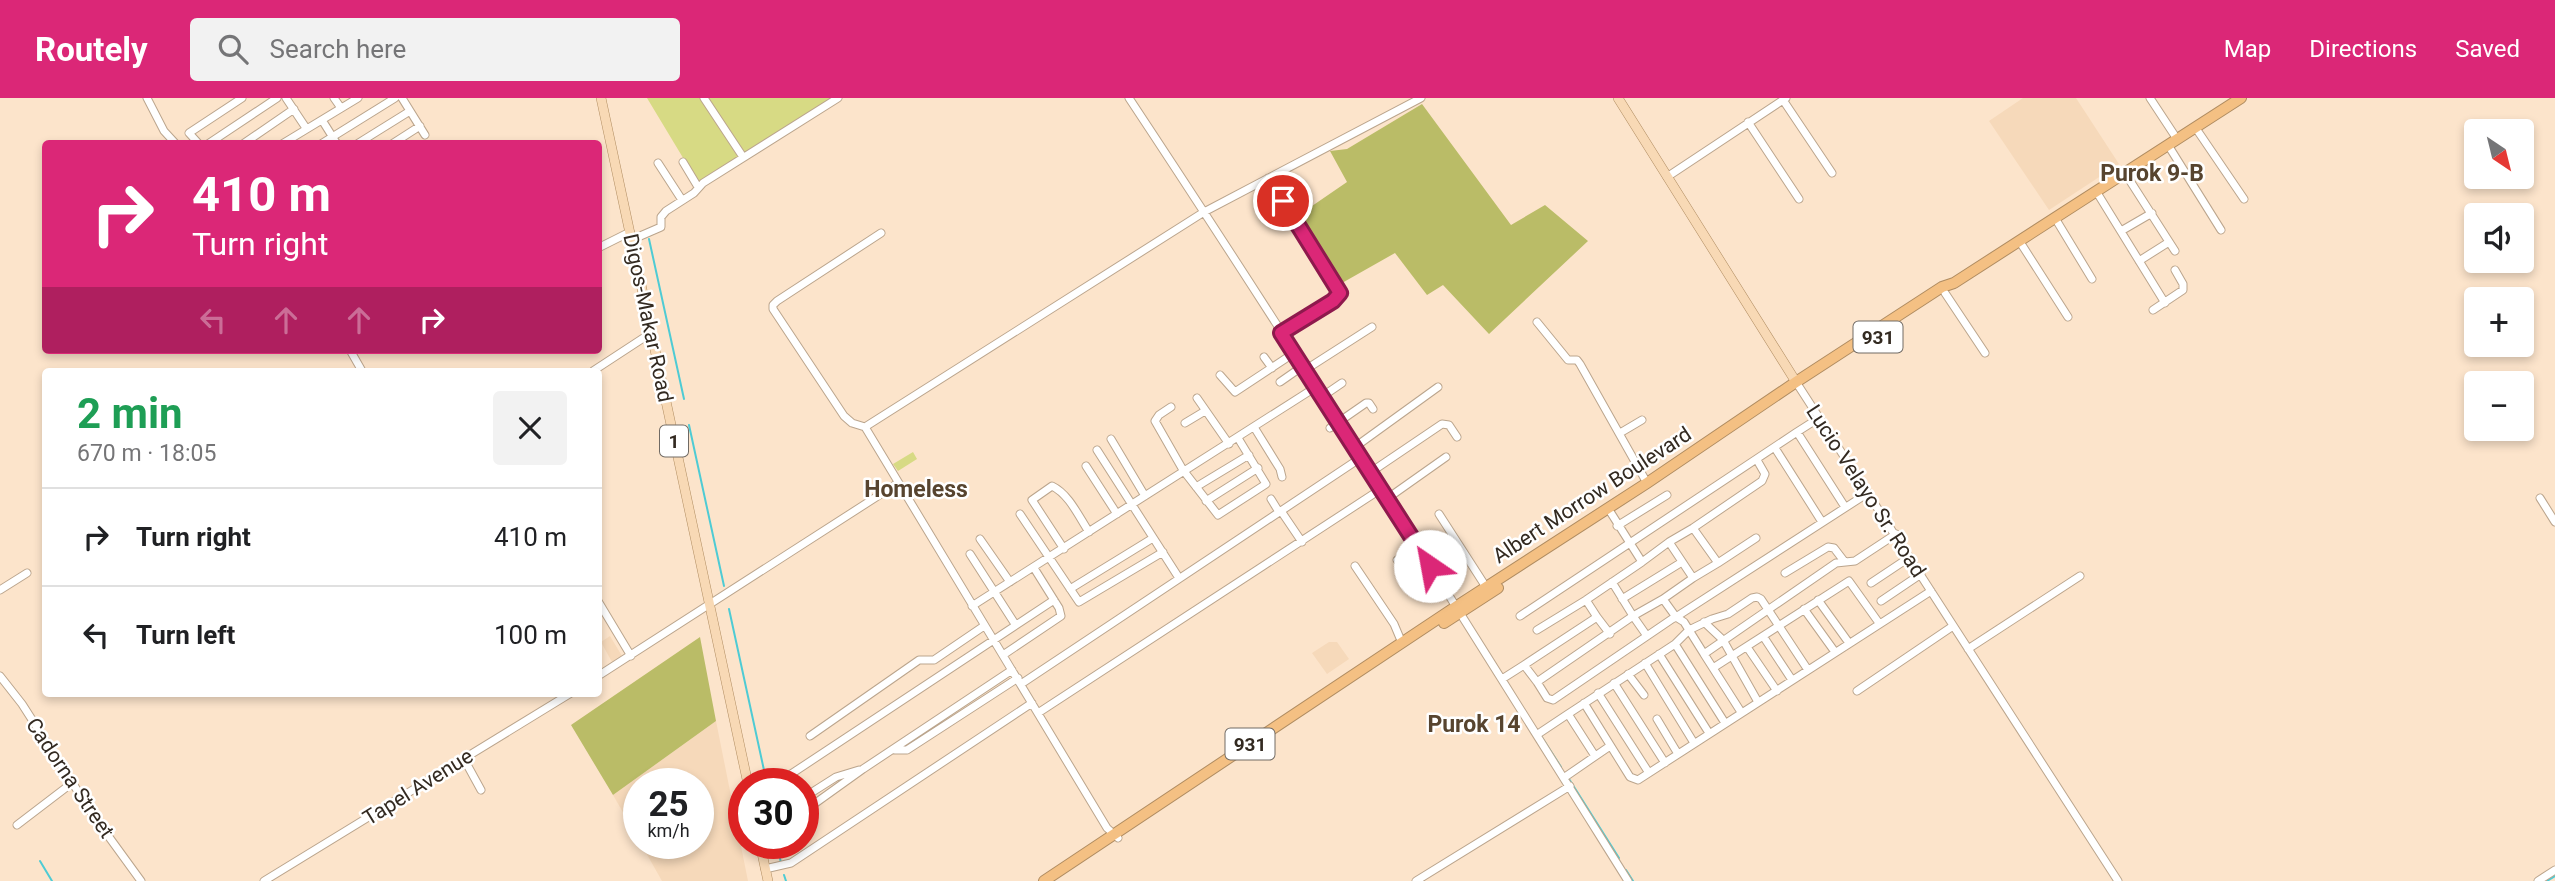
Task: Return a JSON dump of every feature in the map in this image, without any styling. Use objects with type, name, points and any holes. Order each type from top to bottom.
[{"type":"highway","name":"Albert Morrow Boulevard","points":[[1044,881],[1459,609],[1611,513],[1942,288],[2020,242],[2241,98]]},
{"type":"highway","name":"Albert Morrow Boulevard","points":[[1054,881],[1116,836],[1402,643],[1459,609],[1486,587],[1945,293],[1954,283]]},
{"type":"main road","name":"Digos-Makar Road","points":[[601,98],[745,768]]},
{"type":"main road","name":"Lucio Velayo Sr. Road","points":[[1618,98],[1798,385]]},
{"type":"main road","points":[[763,859],[768,881]]},
{"type":"street","points":[[147,98],[164,131],[172,140]]},
{"type":"street","points":[[195,140],[189,133],[242,98]]},
{"type":"street","points":[[214,140],[277,98]]},
{"type":"street","points":[[286,98],[306,128]]},
{"type":"street","points":[[334,98],[341,108]]},
{"type":"street","points":[[288,140],[357,98]]},
{"type":"street","points":[[322,120],[335,140],[395,98]]},
{"type":"street","points":[[402,98],[425,135]]},
{"type":"street","points":[[704,98],[743,157]]},
{"type":"street","points":[[602,246],[660,228],[663,214],[698,187],[838,98]]},
{"type":"street","points":[[1129,98],[1362,457],[1629,881]]},
{"type":"street","points":[[865,427],[1204,212],[1421,98]]},
{"type":"street","points":[[2150,98],[2221,230]]},
{"type":"street","points":[[1667,177],[1784,99],[1832,173]]},
{"type":"street","points":[[249,140],[294,109]]},
{"type":"street","points":[[363,140],[410,111]]},
{"type":"street","points":[[1748,122],[1799,199]]},
{"type":"street","points":[[399,140],[420,127]]},
{"type":"street","points":[[2195,127],[2244,200]]},
{"type":"street","points":[[683,162],[698,187]]},
{"type":"street","points":[[658,163],[682,200]]},
{"type":"street","points":[[2125,173],[2175,251]]},
{"type":"street","points":[[1268,178],[1340,293],[1333,301],[1281,333]]},
{"type":"street","points":[[2096,191],[2165,303]]},
{"type":"street","points":[[2121,231],[2152,213]]},
{"type":"street","points":[[2055,218],[2092,279]]},
{"type":"street","points":[[881,233],[777,301],[772,307],[844,416],[852,423],[865,427],[1107,828],[1116,836]]},
{"type":"street","points":[[2020,242],[2068,317]]},
{"type":"street","points":[[2139,261],[2169,242]]},
{"type":"street","points":[[2153,310],[2184,289],[2175,270]]},
{"type":"street","points":[[1945,293],[1985,353]]},
{"type":"street","points":[[1537,322],[1568,360],[1577,360],[1580,364],[1647,483]]},
{"type":"street","points":[[1280,382],[1372,327]]},
{"type":"street","points":[[598,368],[651,333]]},
{"type":"street","points":[[1220,375],[1234,392],[1294,353]]},
{"type":"street","points":[[1264,357],[1272,368]]},
{"type":"street","points":[[1323,396],[1342,383]]},
{"type":"street","name":"Lucio Velayo Sr. Road","points":[[1798,385],[2118,881]]},
{"type":"street","points":[[972,606],[1316,387]]},
{"type":"street","points":[[1355,447],[1438,387]]},
{"type":"street","points":[[1196,398],[1229,444]]},
{"type":"street","points":[[1330,428],[1366,403],[1373,409]]},
{"type":"street","points":[[1171,407],[1155,421],[1184,470],[1219,516],[1265,486],[1266,482],[1238,438]]},
{"type":"street","points":[[1185,423],[1205,411]]},
{"type":"street","points":[[1520,616],[1819,418]]},
{"type":"street","points":[[1620,433],[1642,420]]},
{"type":"street","points":[[1371,472],[1442,424],[1449,425],[1457,437]]},
{"type":"street","points":[[1254,427],[1280,469],[1282,477]]},
{"type":"street","points":[[1797,432],[1845,507]]},
{"type":"street","points":[[1111,439],[1145,496]]},
{"type":"street","points":[[1775,448],[1822,522]]},
{"type":"street","points":[[1097,450],[1179,578]]},
{"type":"street","points":[[1196,487],[1249,455]]},
{"type":"street","points":[[895,750],[907,750],[1019,681],[1362,457]]},
{"type":"street","points":[[1388,498],[1446,457]]},
{"type":"street","points":[[1537,630],[1762,481],[1765,474],[1757,460]]},
{"type":"street","points":[[1086,466],[1117,514]]},
{"type":"street","points":[[1206,501],[1258,468]]},
{"type":"street","points":[[602,674],[898,483]]},
{"type":"street","points":[[1064,549],[1032,500],[1047,488],[1052,486],[1058,489],[1089,532]]},
{"type":"street","points":[[1038,713],[1381,489]]},
{"type":"street","points":[[1524,665],[1547,698],[1553,700],[1868,492]]},
{"type":"street","points":[[1617,526],[1667,495]]},
{"type":"street","points":[[2540,498],[2555,522]]},
{"type":"street","points":[[1271,499],[1303,542]]},
{"type":"street","points":[[1611,513],[1642,562]]},
{"type":"street","points":[[1020,514],[1081,602],[1163,552]]},
{"type":"street","points":[[1439,514],[1486,587]]},
{"type":"street","points":[[1693,528],[1718,563]]},
{"type":"street","points":[[1704,654],[1836,563],[1855,561],[1896,534]]},
{"type":"street","points":[[1070,589],[1153,538]]},
{"type":"street","points":[[1537,682],[1633,616],[1756,538]]},
{"type":"street","points":[[980,539],[1010,582]]},
{"type":"street","points":[[1669,542],[1693,578]]},
{"type":"street","points":[[1397,561],[1417,546]]},
{"type":"street","points":[[1785,573],[1828,547],[1834,548],[1844,561]]},
{"type":"street","points":[[970,554],[1015,624]]},
{"type":"street","points":[[1871,583],[1910,557]]},
{"type":"street","points":[[1622,599],[1682,562]]},
{"type":"street","points":[[1355,566],[1394,624],[1402,643]]},
{"type":"street","points":[[1003,655],[1060,619],[1061,613],[1034,568]]},
{"type":"street","points":[[0,590],[27,573]]},
{"type":"street","points":[[1881,601],[1921,574]]},
{"type":"street","points":[[1968,649],[2080,576]]},
{"type":"street","points":[[1713,668],[1851,581],[1879,623]]},
{"type":"street","points":[[1612,582],[1647,636]]},
{"type":"street","points":[[1584,704],[1634,780],[1639,780],[1931,591]]},
{"type":"street","points":[[1538,734],[1675,644],[1689,629],[1728,614],[1755,596],[1761,599],[1808,670]]},
{"type":"street","points":[[1663,599],[1689,629],[1741,712]]},
{"type":"street","points":[[800,768],[1054,600]]},
{"type":"street","points":[[1586,600],[1610,634]]},
{"type":"street","points":[[1818,600],[1849,643]]},
{"type":"street","points":[[602,608],[631,656]]},
{"type":"street","points":[[1804,609],[1835,652]]},
{"type":"street","points":[[1502,680],[1597,617]]},
{"type":"street","points":[[1704,622],[1723,640],[1758,702]]},
{"type":"street","points":[[810,736],[919,660],[934,660],[984,626]]},
{"type":"street","points":[[1857,691],[1953,626]]},
{"type":"street","points":[[1763,636],[1792,680]]},
{"type":"street","points":[[1675,644],[1725,723]]},
{"type":"street","points":[[1747,647],[1777,691]]},
{"type":"street","points":[[1659,654],[1709,733]]},
{"type":"street","points":[[1645,663],[1694,743]]},
{"type":"street","points":[[819,801],[1012,670]]},
{"type":"street","points":[[1628,674],[1644,695]]},
{"type":"street","name":"Cadorna Street","points":[[0,676],[141,881]]},
{"type":"street","points":[[1614,684],[1665,763]]},
{"type":"street","points":[[1598,694],[1649,773]]},
{"type":"street","points":[[551,697],[555,703]]},
{"type":"street","name":"Tapel Avenue","points":[[264,881],[565,697]]},
{"type":"street","points":[[765,869],[791,863],[1032,703]]},
{"type":"street","points":[[1568,714],[1595,756]]},
{"type":"street","points":[[1657,719],[1678,754]]},
{"type":"street","points":[[1565,777],[1611,746]]},
{"type":"street","points":[[464,759],[481,790]]},
{"type":"street","points":[[819,788],[836,777],[863,769]]},
{"type":"street","points":[[836,777],[843,785]]},
{"type":"street","points":[[18,825],[72,783]]},
{"type":"street","points":[[1416,881],[1570,786]]},
{"type":"street","points":[[2538,881],[2555,870]]},
{"type":"shaded area","points":[[2023,98],[2076,98],[2119,164],[2049,210],[1989,121]]},
{"type":"shaded area","points":[[1422,104],[1511,225],[1545,205],[1588,241],[1489,334],[1443,285],[1427,295],[1395,253],[1342,283],[1296,217],[1347,182],[1330,151],[1347,149]]},
{"type":"shaded area","points":[[610,636],[622,656],[612,662],[602,641]]},
{"type":"shaded area","points":[[700,637],[716,721],[651,768],[623,768],[623,788],[613,795],[571,725]]},
{"type":"shaded area","points":[[1329,642],[1337,642],[1349,659],[1327,674],[1312,653]]},
{"type":"shaded area","points":[[716,721],[728,781],[728,859],[744,859],[748,881],[662,881],[650,859],[714,859],[714,768],[651,768]]},
{"type":"shaded area","points":[[623,788],[623,812],[613,795]]},
{"type":"green space","points":[[647,98],[835,98],[700,186]]},
{"type":"green space","points":[[913,452],[917,459],[898,471],[893,464]]},
{"type":"waterway","points":[[649,239],[684,399]]},
{"type":"waterway","points":[[689,425],[724,586]]},
{"type":"waterway","points":[[729,609],[764,768]]},
{"type":"waterway","points":[[1541,736],[1561,767]]},
{"type":"waterway","points":[[1569,779],[1619,858]]},
{"type":"waterway","points":[[780,859],[781,863]]},
{"type":"waterway","points":[[40,861],[52,881]]},
{"type":"waterway","points":[[1626,870],[1633,881]]},
{"type":"waterway","points":[[784,875],[786,881]]},
{"type":"waterway","points":[[2547,881],[2555,876]]},
{"type":"district","name":"Purok 9-B","points":[[2152,173]]},
{"type":"district","name":"Homeless","points":[[916,489]]},
{"type":"district","name":"Purok 14","points":[[1474,724]]},
{"type":"route","points":[[1283,201],[1340,293],[1333,301],[1281,333],[1430,566]]}]
